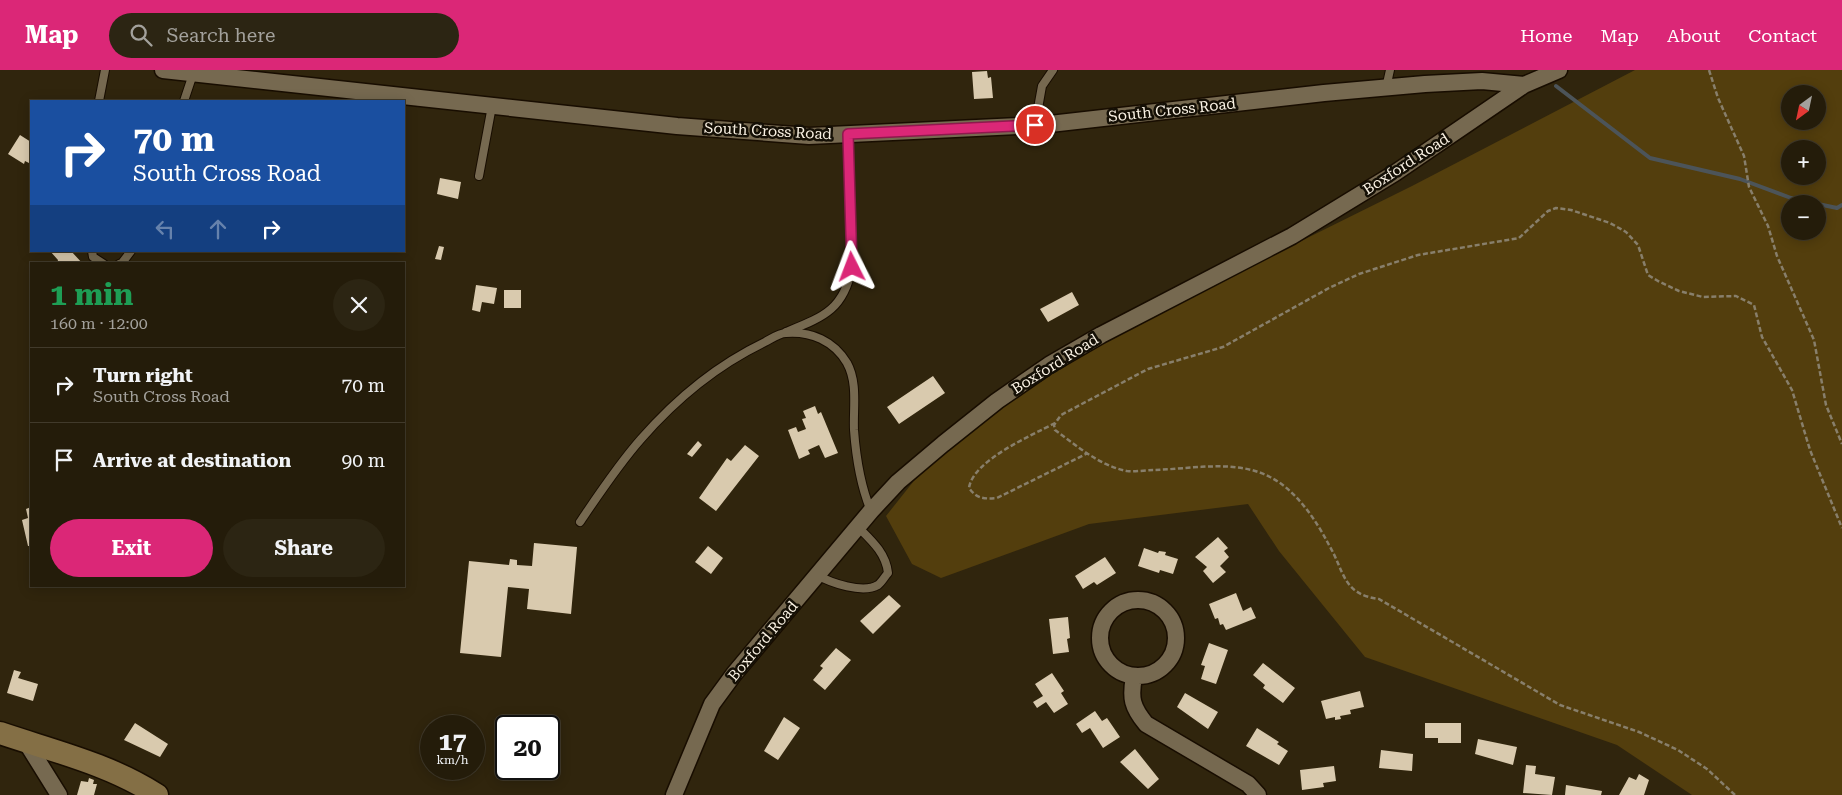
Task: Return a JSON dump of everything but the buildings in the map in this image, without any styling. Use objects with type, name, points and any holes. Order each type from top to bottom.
[{"type":"street","name":"South Cross Road","points":[[163,70],[492,106],[748,132],[809,136],[1035,125],[1386,88],[1482,81],[1524,85]]},
{"type":"street","name":"Boxford Road","points":[[674,795],[712,704],[734,674],[871,511],[898,482],[943,444],[997,401],[1050,365],[1101,335],[1292,236],[1395,173],[1524,85],[1559,70]]},
{"type":"street","points":[[1142,600],[1156,605],[1168,614],[1174,628],[1176,642],[1172,656],[1162,668],[1149,675],[1134,677],[1120,672],[1108,663],[1101,650],[1100,635],[1104,620],[1113,609],[1127,602],[1142,600]]},
{"type":"street","points":[[1134,677],[1131,694],[1136,712],[1146,724],[1248,784],[1258,795]]},
{"type":"street","points":[[0,733],[113,771],[157,795]]},
{"type":"street","points":[[26,742],[59,795]]},
{"type":"lane","points":[[99,100],[105,70]]},
{"type":"lane","points":[[1035,125],[1042,86],[1053,70]]},
{"type":"lane","points":[[1386,88],[1390,70]]},
{"type":"lane","points":[[184,100],[193,74]]},
{"type":"lane","points":[[479,176],[492,106]]},
{"type":"lane","points":[[580,522],[640,440],[666,412],[721,366],[748,350],[810,322],[831,310],[848,286],[852,267],[848,134]]},
{"type":"lane","points":[[92,252],[93,257],[101,262]]},
{"type":"lane","points":[[784,333],[809,335],[824,340],[846,361],[852,373],[854,432],[864,495],[871,511]]},
{"type":"lane","points":[[817,575],[849,587],[872,587],[881,582],[888,572],[887,564],[881,553],[858,527]]},
{"type":"path","points":[[1709,70],[1718,98],[1744,156],[1749,187],[1768,226],[1777,256],[1814,340],[1826,405],[1842,444]]},
{"type":"path","points":[[1088,453],[997,498],[982,499],[974,495],[969,488],[970,478],[980,467],[1056,422],[1061,415],[1148,370],[1223,347],[1329,288],[1359,274],[1418,255],[1519,238],[1548,211],[1556,208],[1571,210],[1610,223],[1626,232],[1638,245],[1648,275],[1658,282],[1679,291],[1695,295],[1736,296],[1754,304],[1762,337],[1792,390],[1810,450],[1842,528]]},
{"type":"path","points":[[1056,422],[1055,430],[1098,460],[1128,471],[1243,467],[1271,477],[1296,498],[1316,522],[1331,547],[1342,577],[1353,590],[1367,598],[1379,599],[1560,705],[1602,718],[1678,750],[1708,769],[1735,795]]},
{"type":"shaded area","points":[[1635,70],[1842,70],[1842,795],[1692,795],[1617,745],[1365,657],[1279,551],[1248,504],[1089,524],[941,578],[912,564],[886,516],[932,458],[1043,378],[1162,310],[1412,186]]},
{"type":"waterway","points":[[1556,86],[1650,158],[1740,179],[1783,195]]},
{"type":"waterway","points":[[1826,206],[1837,208],[1842,205]]},
{"type":"route","points":[[852,267],[848,134],[1035,125]]}]
